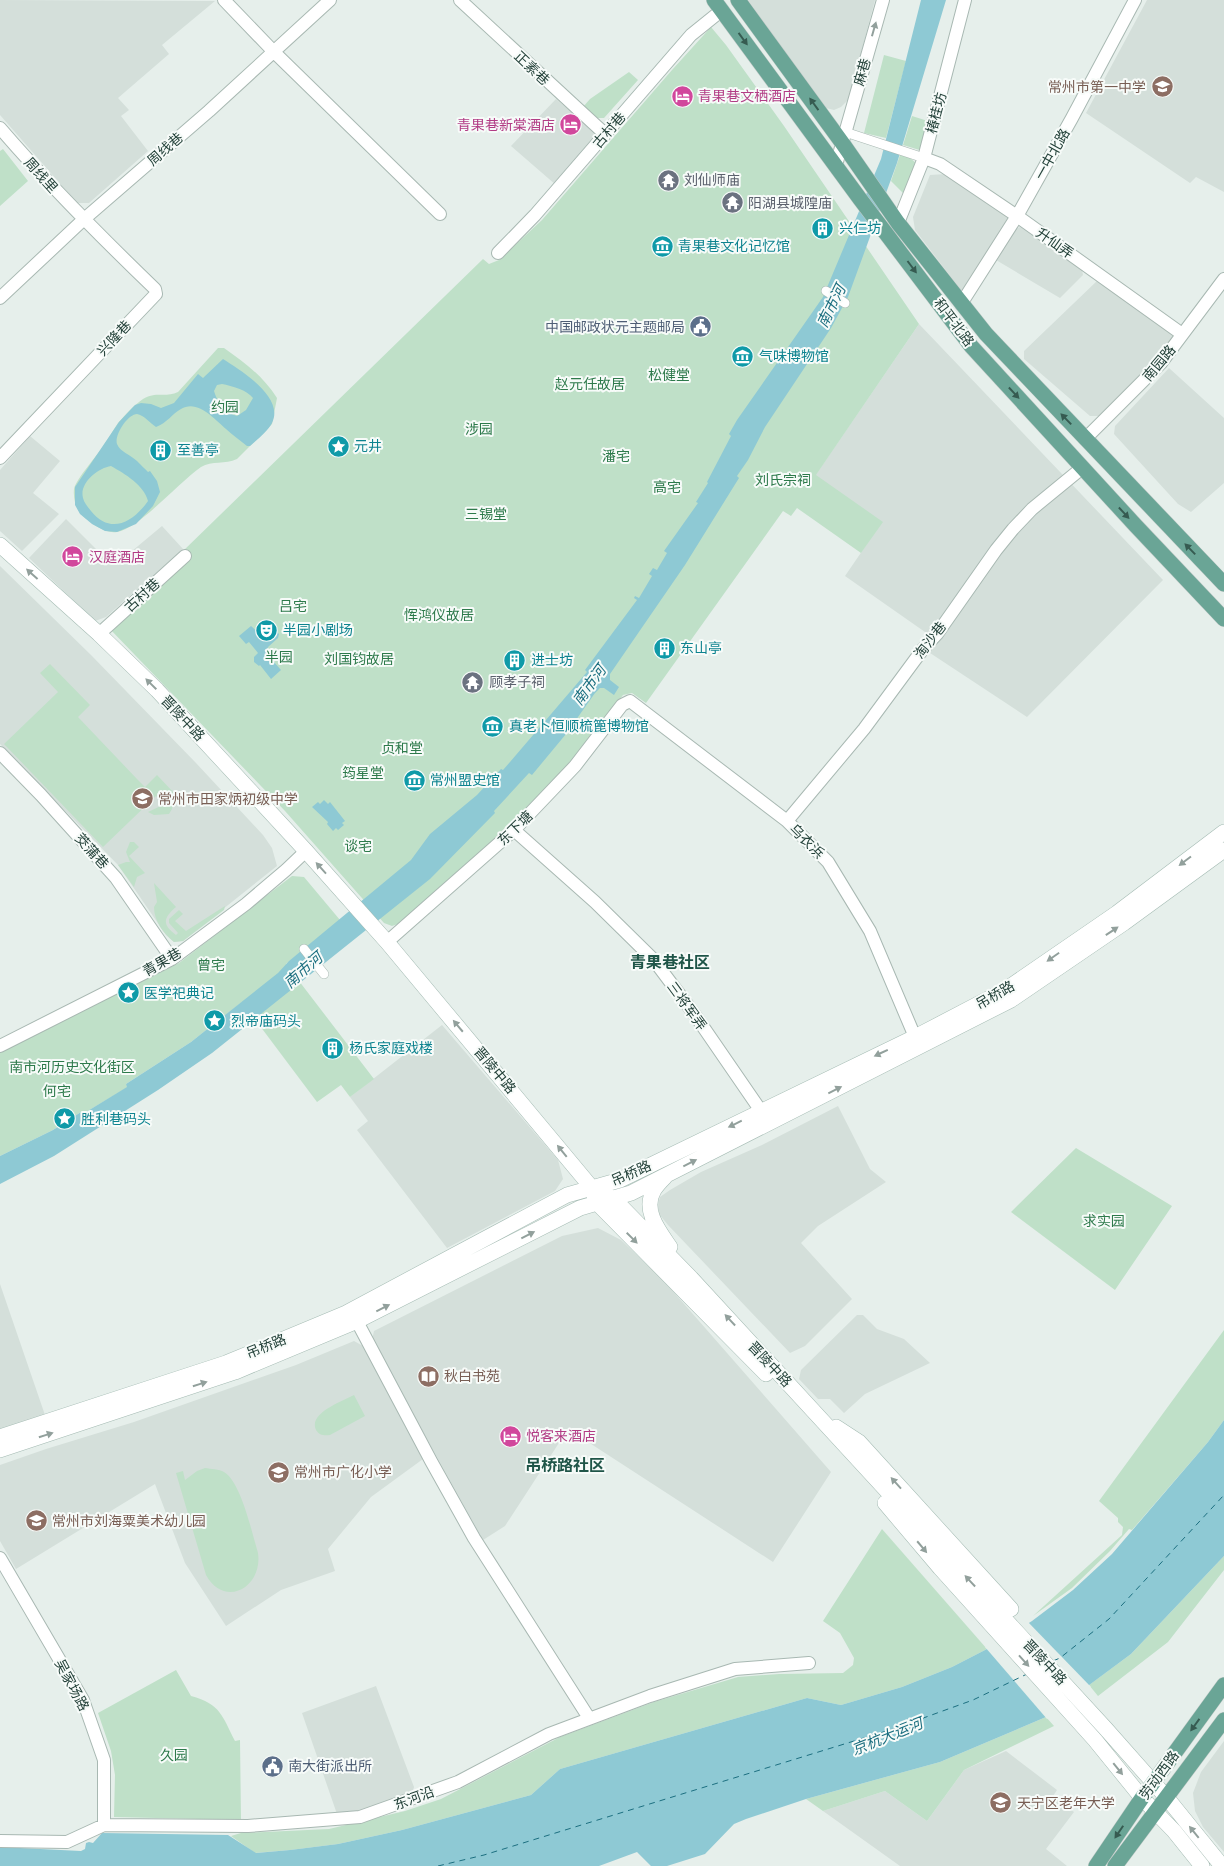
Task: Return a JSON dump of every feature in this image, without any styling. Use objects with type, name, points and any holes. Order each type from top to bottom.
[{"type":"main road","name":"和平北路","points":[[738,0],[844,138],[868,180],[887,208],[961,304],[991,340],[1224,584]]},
{"type":"main road","name":"和平北路","points":[[718,5],[860,199],[971,346],[1082,468],[1224,619]]},
{"type":"main road","name":"晋陵中路","points":[[0,545],[99,634],[157,690],[306,851],[387,942],[595,1196],[839,1449],[940,1568],[1002,1617],[1095,1740],[1142,1798],[1174,1831],[1202,1866]]},
{"type":"main road","name":"吊桥路","points":[[0,1450],[235,1372],[354,1316],[567,1195],[595,1196],[620,1180],[915,1037],[1006,990],[1117,913],[1224,832]]},
{"type":"main road","name":"吊桥路","points":[[614,1199],[666,1176],[1011,1000],[1124,923],[1224,850]]},
{"type":"main road","points":[[666,1176],[654,1190],[651,1213],[657,1228],[691,1278]]},
{"type":"main road","name":"晋陵中路","points":[[595,1196],[614,1199],[691,1278],[1106,1728],[1167,1798],[1222,1866]]},
{"type":"main road","name":"吊桥路","points":[[0,1436],[226,1363],[354,1316]]},
{"type":"main road","name":"劳动西路","points":[[1096,1866],[1153,1782],[1224,1685]]},
{"type":"main road","name":"劳动西路","points":[[1115,1866],[1224,1720]]},
{"type":"street","points":[[224,0],[274,52],[440,214]]},
{"type":"street","name":"周线巷","points":[[0,298],[83,220],[210,111],[330,0]]},
{"type":"street","name":"正素巷","points":[[460,0],[605,134]]},
{"type":"street","name":"麻巷","points":[[836,165],[883,0]]},
{"type":"street","name":"椿桂坊","points":[[898,223],[964,0]]},
{"type":"street","name":"一中北路","points":[[961,304],[1017,216],[1135,0]]},
{"type":"street","name":"古村巷","points":[[498,253],[535,216],[718,5]]},
{"type":"street","name":"周线里","points":[[0,128],[37,172],[83,220]]},
{"type":"street","points":[[844,138],[875,142],[919,157]]},
{"type":"street","name":"升仙弄","points":[[919,157],[940,164],[1017,216],[1182,334]]},
{"type":"street","name":"兴隆巷","points":[[0,458],[156,294],[155,289],[83,220]]},
{"type":"street","name":"南园路","points":[[1085,439],[1161,362],[1224,279]]},
{"type":"street","points":[[826,291],[845,303]]},
{"type":"street","name":"淘沙巷","points":[[787,821],[864,729],[922,650],[937,634],[985,564],[1013,529],[1032,508],[1082,468]]},
{"type":"street","name":"古村巷","points":[[99,634],[186,556]]},
{"type":"street","name":"乌衣浜","points":[[630,701],[787,821],[828,862],[870,932],[915,1037]]},
{"type":"street","name":"东下塘","points":[[387,942],[514,830],[575,766],[622,705],[630,701]]},
{"type":"street","name":"茭蒲巷","points":[[0,753],[116,878],[172,959]]},
{"type":"street","name":"三将军弄","points":[[514,830],[595,902],[653,960],[695,1016],[761,1111]]},
{"type":"street","name":"青果巷","points":[[0,1046],[172,959],[246,904],[306,851]]},
{"type":"street","points":[[304,949],[323,973]]},
{"type":"street","points":[[354,1316],[474,1538],[589,1718]]},
{"type":"street","name":"吴家场路","points":[[0,1558],[83,1700],[104,1760],[104,1825]]},
{"type":"street","name":"东河沿","points":[[0,1841],[67,1842],[104,1825],[248,1826],[360,1817],[458,1782],[549,1734],[589,1718],[735,1669],[809,1663]]},
{"type":"shaded area","points":[[0,0],[215,1],[162,45],[169,54],[118,98],[129,110],[121,116],[148,151],[89,203],[77,203],[0,115]]},
{"type":"shaded area","points":[[748,0],[875,0],[849,99],[841,107],[834,110],[826,108],[818,99]]},
{"type":"shaded area","name":"常州市第一中学","points":[[1147,0],[1224,0],[1224,192],[1196,177],[1190,183],[1086,113]]},
{"type":"shaded area","points":[[556,99],[599,135],[556,185],[511,146]]},
{"type":"shaded area","points":[[946,174],[1012,218],[968,289],[961,290],[915,230],[913,217],[930,175]]},
{"type":"shaded area","points":[[1020,227],[1082,270],[1083,275],[1060,298],[996,260],[1015,229]]},
{"type":"shaded area","points":[[1098,280],[1175,335],[1157,360],[1121,396],[1099,416],[1090,416],[1024,359],[1024,351]]},
{"type":"shaded area","points":[[919,324],[1163,580],[1027,717],[927,651],[935,639],[845,576],[882,522],[815,476]]},
{"type":"shaded area","points":[[1169,368],[1224,418],[1224,483],[1191,512],[1178,504],[1114,434],[1115,426]]},
{"type":"shaded area","points":[[30,436],[60,461],[33,493],[59,514],[22,551],[0,531],[0,470]]},
{"type":"shaded area","points":[[66,519],[104,557],[132,551],[162,526],[183,549],[106,617],[95,621],[29,558]]},
{"type":"shaded area","name":"常州市田家炳初级中学","points":[[0,566],[92,656],[196,763],[263,835],[272,848],[277,866],[183,941],[174,942],[166,935],[118,865],[0,744]]},
{"type":"shaded area","points":[[442,1025],[558,1160],[563,1179],[555,1191],[447,1248],[357,1130],[368,1121],[350,1097]]},
{"type":"shaded area","points":[[838,1106],[870,1169],[886,1182],[818,1226],[801,1243],[852,1299],[805,1346],[790,1353],[668,1225],[659,1214],[658,1205],[660,1197],[701,1172],[762,1145]]},
{"type":"shaded area","points":[[598,1228],[621,1240],[664,1281],[831,1472],[773,1562],[568,1429],[505,1526],[483,1540],[372,1340],[374,1331],[562,1236]]},
{"type":"shaded area","points":[[0,1284],[46,1418],[0,1432]]},
{"type":"shaded area","points":[[857,1315],[863,1315],[877,1329],[904,1339],[930,1363],[865,1394],[844,1413],[830,1399],[818,1399],[799,1379],[801,1370]]},
{"type":"shaded area","name":"常州市广化小学","points":[[354,1341],[363,1346],[423,1459],[371,1497],[328,1549],[335,1571],[281,1590],[226,1626],[185,1563],[155,1484],[16,1569],[0,1541],[0,1465],[134,1422],[296,1365]]},
{"type":"shaded area","points":[[376,1686],[414,1787],[412,1795],[362,1812],[337,1814],[302,1713]]},
{"type":"shaded area","points":[[1224,1741],[1224,1852],[1203,1827],[1195,1811],[1193,1793],[1201,1772]]},
{"type":"shaded area","name":"天宁区老年大学","points":[[1006,1751],[1057,1790],[1053,1796],[1074,1812],[1046,1849],[1067,1866],[900,1866],[823,1811],[885,1791],[927,1821],[964,1770]]},
{"type":"green space","points":[[711,27],[784,126],[919,324],[816,475],[883,522],[861,553],[797,508],[791,516],[783,511],[646,703],[632,693],[623,695],[572,760],[509,826],[401,923],[392,926],[384,923],[285,811],[109,628],[182,552],[483,259],[489,264],[499,260],[542,220]]},
{"type":"green space","points":[[884,55],[906,61],[886,138],[864,133]]},
{"type":"green space","points":[[629,72],[638,80],[604,118],[597,118],[583,107],[590,99]]},
{"type":"green space","points":[[912,116],[931,122],[923,151],[903,145]]},
{"type":"green space","points":[[3,149],[28,181],[0,206],[0,151]]},
{"type":"green space","points":[[900,155],[910,158],[916,163],[903,193],[891,181]]},
{"type":"green space","name":"约园","points":[[218,348],[224,348],[246,364],[259,376],[277,398],[272,424],[237,459],[201,467],[148,514],[126,529],[113,532],[99,528],[91,523],[77,508],[74,489],[118,423],[143,399],[178,392]]},
{"type":"green space","points":[[50,664],[90,705],[78,717],[137,779],[145,787],[157,775],[175,794],[169,814],[154,815],[148,812],[165,804],[156,796],[103,847],[4,744],[58,692],[40,673]]},
{"type":"green space","points":[[130,842],[134,842],[139,847],[129,856],[145,873],[137,877],[134,887],[118,865],[130,862],[126,852]]},
{"type":"green space","name":"南市河历史文化街区","points":[[292,876],[304,877],[340,920],[286,964],[374,1079],[350,1097],[341,1085],[317,1102],[242,1002],[191,1042],[126,1084],[128,1087],[86,1112],[81,1112],[53,1130],[0,1156],[0,1051],[179,963]]},
{"type":"green space","points":[[154,883],[176,907],[167,918],[166,925],[176,935],[178,933],[169,923],[169,919],[179,910],[183,914],[175,921],[186,931],[225,906],[224,910],[183,941],[174,942],[166,935],[157,922],[154,912],[157,902]]},
{"type":"green space","name":"求实园","points":[[1076,1148],[1172,1206],[1115,1290],[1011,1212]]},
{"type":"green space","points":[[1224,1330],[1224,1420],[1208,1442],[1132,1530],[1129,1529],[1110,1551],[1072,1588],[1033,1616],[1122,1535],[1123,1527],[1118,1522],[1118,1518],[1099,1501]]},
{"type":"green space","points":[[354,1395],[365,1416],[330,1435],[322,1435],[317,1432],[315,1424],[317,1418],[322,1413]]},
{"type":"green space","points":[[205,1468],[224,1472],[236,1486],[258,1553],[258,1565],[255,1576],[241,1590],[223,1591],[214,1585],[206,1575],[176,1473],[183,1471],[185,1480],[197,1471]]},
{"type":"green space","points":[[882,1529],[987,1649],[952,1667],[902,1687],[841,1705],[807,1698],[560,1769],[531,1795],[402,1830],[338,1844],[255,1853],[231,1836],[241,1833],[329,1829],[405,1811],[441,1799],[560,1737],[654,1702],[738,1677],[843,1673],[853,1665],[854,1658],[840,1633],[823,1621]]},
{"type":"green space","points":[[1224,1556],[1224,1570],[1168,1642],[1098,1696],[1089,1685],[1131,1654]]},
{"type":"green space","name":"久园","points":[[176,1670],[191,1696],[215,1707],[235,1741],[240,1740],[241,1820],[114,1817],[115,1775],[111,1751],[98,1713]]},
{"type":"green space","points":[[1046,1717],[1054,1726],[964,1770],[927,1821],[885,1791],[823,1811],[806,1799],[940,1762]]},
{"type":"water","name":"南市河","points":[[921,0],[946,0],[897,163],[848,297],[831,328],[765,427],[748,460],[737,476],[739,478],[685,565],[610,674],[610,680],[619,687],[614,695],[604,688],[600,688],[595,693],[566,734],[532,775],[529,773],[494,811],[495,813],[430,879],[212,1053],[158,1090],[54,1156],[0,1184],[0,1156],[53,1130],[81,1112],[86,1112],[127,1087],[126,1084],[191,1042],[278,973],[289,961],[411,860],[430,834],[477,795],[501,769],[503,770],[587,672],[585,670],[637,600],[634,598],[635,596],[639,598],[652,576],[649,574],[653,568],[657,570],[667,553],[664,551],[698,503],[696,502],[708,483],[737,420],[823,297],[881,159]]},
{"type":"water","points":[[223,359],[240,370],[267,394],[274,413],[270,426],[253,444],[247,446],[206,412],[194,407],[181,409],[156,427],[142,416],[133,415],[126,421],[120,431],[117,444],[148,472],[150,471],[157,481],[160,492],[153,506],[136,524],[117,532],[105,531],[92,524],[80,514],[75,505],[75,487],[119,422],[135,405],[141,403],[151,404],[161,408],[174,403],[198,374],[203,378]],"holes":[[[222,384],[235,387],[253,398],[246,410],[237,416],[222,407],[214,391],[217,385]],[[111,466],[128,476],[138,485],[148,501],[129,520],[114,524],[106,523],[99,519],[84,502],[83,498],[84,487],[91,477],[95,473]]]},
{"type":"water","points":[[251,626],[264,638],[274,629],[279,634],[278,638],[268,647],[266,653],[281,670],[271,679],[260,665],[254,662],[254,657],[258,653],[249,642],[246,644],[239,636]]},
{"type":"water","points":[[324,800],[328,804],[330,802],[345,821],[342,823],[344,825],[338,830],[336,828],[333,831],[327,824],[328,822],[312,807]]},
{"type":"water","name":"京杭大运河","points":[[1224,1420],[1224,1556],[1131,1654],[1046,1717],[940,1762],[806,1799],[746,1819],[734,1824],[705,1854],[667,1866],[651,1866],[637,1852],[599,1866],[0,1866],[0,1847],[81,1851],[85,1849],[86,1843],[93,1843],[102,1833],[228,1835],[256,1853],[338,1844],[402,1830],[531,1795],[560,1769],[807,1698],[841,1705],[902,1687],[952,1667],[987,1649],[1032,1621],[1073,1590],[1112,1554],[1208,1442]]},
{"type":"pier","points":[[1027,1621],[1091,1687],[1047,1719],[985,1647]]},
{"type":"ferry route","points":[[1053,1661],[1060,1658],[1109,1619],[1224,1495]]},
{"type":"ferry route","points":[[438,1866],[484,1855],[893,1729],[973,1700],[1027,1674]]},
{"type":"place","name":"常州市第一中学","points":[[1162,87]]},
{"type":"place","name":"青果巷文栖酒店","points":[[682,96]]},
{"type":"place","name":"青果巷新棠酒店","points":[[571,125]]},
{"type":"place","name":"刘仙师庙","points":[[668,180]]},
{"type":"place","name":"阳湖县城隍庙","points":[[732,203]]},
{"type":"place","name":"兴仁坊","points":[[823,228]]},
{"type":"place","name":"青果巷文化记忆馆","points":[[662,246]]},
{"type":"place","name":"中国邮政状元主题邮局","points":[[701,327]]},
{"type":"place","name":"气味博物馆","points":[[743,356]]},
{"type":"place","name":"元井","points":[[338,446]]},
{"type":"place","name":"至善亭","points":[[161,450]]},
{"type":"place","name":"汉庭酒店","points":[[73,557]]},
{"type":"place","name":"半园小剧场","points":[[267,630]]},
{"type":"place","name":"东山亭","points":[[664,648]]},
{"type":"place","name":"进士坊","points":[[515,660]]},
{"type":"place","name":"顾孝子祠","points":[[473,682]]},
{"type":"place","name":"真老卜恒顺梳篦博物馆","points":[[493,726]]},
{"type":"place","name":"常州盟史馆","points":[[414,780]]},
{"type":"place","name":"常州市田家炳初级中学","points":[[142,799]]},
{"type":"place","name":"医学祀典记","points":[[128,993]]},
{"type":"place","name":"烈帝庙码头","points":[[215,1021]]},
{"type":"place","name":"杨氏家庭戏楼","points":[[333,1048]]},
{"type":"place","name":"胜利巷码头","points":[[65,1119]]},
{"type":"place","name":"秋白书苑","points":[[428,1376]]},
{"type":"place","name":"悦客来酒店","points":[[510,1436]]},
{"type":"place","name":"常州市广化小学","points":[[278,1472]]},
{"type":"place","name":"常州市刘海粟美术幼儿园","points":[[36,1521]]},
{"type":"place","name":"南大街派出所","points":[[272,1766]]},
{"type":"place","name":"天宁区老年大学","points":[[1001,1803]]},
{"type":"district","name":"青果巷社区","points":[[670,962]]},
{"type":"district","name":"吊桥路社区","points":[[565,1465]]},
{"type":"park label","name":"松健堂","points":[[669,375]]},
{"type":"park label","name":"赵元任故居","points":[[590,384]]},
{"type":"park label","name":"涉园","points":[[479,429]]},
{"type":"park label","name":"潘宅","points":[[616,456]]},
{"type":"park label","name":"刘氏宗祠","points":[[783,480]]},
{"type":"park label","name":"高宅","points":[[667,487]]},
{"type":"park label","name":"三锡堂","points":[[486,514]]},
{"type":"park label","name":"吕宅","points":[[293,606]]},
{"type":"park label","name":"恽鸿仪故居","points":[[439,615]]},
{"type":"park label","name":"半园","points":[[279,657]]},
{"type":"park label","name":"刘国钧故居","points":[[359,659]]},
{"type":"park label","name":"贞和堂","points":[[402,748]]},
{"type":"park label","name":"筠星堂","points":[[363,773]]},
{"type":"park label","name":"谈宅","points":[[358,846]]},
{"type":"park label","name":"曾宅","points":[[211,965]]},
{"type":"park label","name":"何宅","points":[[57,1091]]}]
